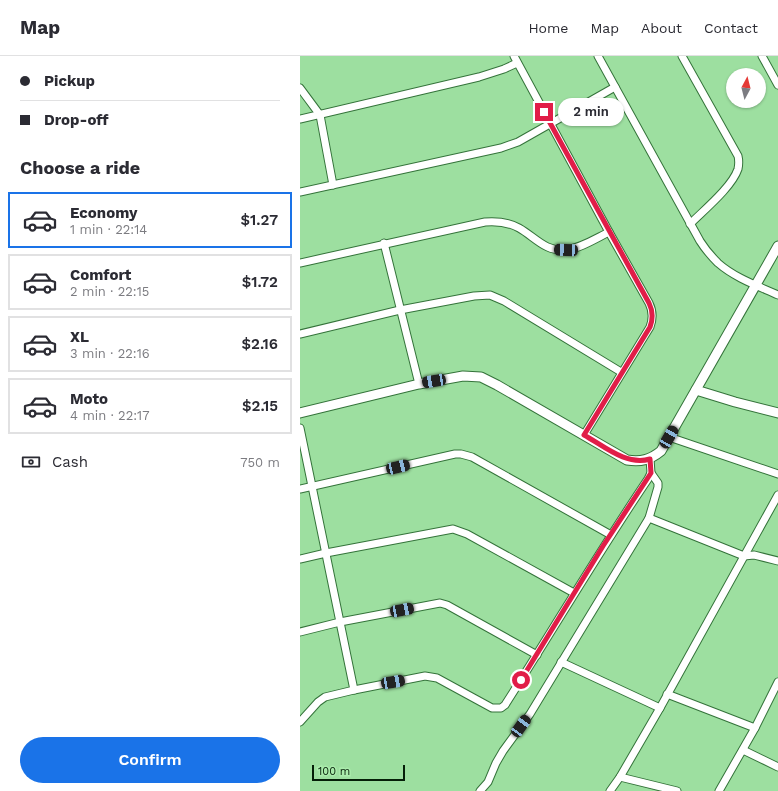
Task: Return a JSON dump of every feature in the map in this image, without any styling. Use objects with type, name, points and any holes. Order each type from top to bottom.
[{"type":"street","points":[[598,56],[700,241],[728,271],[778,295]]},
{"type":"street","points":[[682,56],[738,156],[739,163],[738,169],[729,184],[690,224]]},
{"type":"street","points":[[762,56],[778,85]]},
{"type":"street","points":[[300,119],[479,77],[504,69],[515,59],[649,303],[652,313],[652,322],[650,327],[584,435]]},
{"type":"street","points":[[772,74],[778,70]]},
{"type":"street","points":[[300,192],[501,148],[518,142],[615,87]]},
{"type":"street","points":[[300,88],[320,115],[333,185]]},
{"type":"street","points":[[300,263],[384,243],[485,222],[496,221],[518,228],[538,243],[556,250],[566,250],[583,245],[609,232]]},
{"type":"street","points":[[384,243],[419,384]]},
{"type":"street","points":[[300,413],[419,384],[463,376],[481,377],[627,460],[643,461],[650,459],[661,451],[778,246]]},
{"type":"street","points":[[300,334],[400,310],[474,296],[490,296],[504,301],[622,372]]},
{"type":"street","points":[[696,390],[778,413]]},
{"type":"street","points":[[300,428],[354,690]]},
{"type":"street","points":[[669,437],[778,474]]},
{"type":"street","points":[[300,489],[461,454],[472,457],[610,535]]},
{"type":"street","points":[[480,791],[488,782],[503,751],[530,714],[649,518],[658,487],[658,483],[651,473],[650,459]]},
{"type":"street","points":[[300,722],[318,702],[325,697],[430,676],[492,708],[501,708],[505,705],[610,535],[651,473]]},
{"type":"street","points":[[610,791],[620,777],[660,708],[778,495]]},
{"type":"street","points":[[649,518],[744,556],[754,555],[778,561]]},
{"type":"street","points":[[300,559],[453,529],[467,534],[574,593]]},
{"type":"street","points":[[300,632],[340,622],[440,603],[447,605],[536,655]]},
{"type":"street","points":[[561,662],[660,708]]},
{"type":"street","points":[[719,791],[743,750],[778,684]]},
{"type":"street","points":[[667,694],[755,728]]},
{"type":"street","points":[[743,750],[778,767]]},
{"type":"street","points":[[620,777],[677,791]]},
{"type":"route","points":[[521,680],[603,546],[648,480],[651,473],[650,459],[643,461],[627,460],[584,435],[650,327],[652,322],[652,313],[649,303],[544,112]]}]
